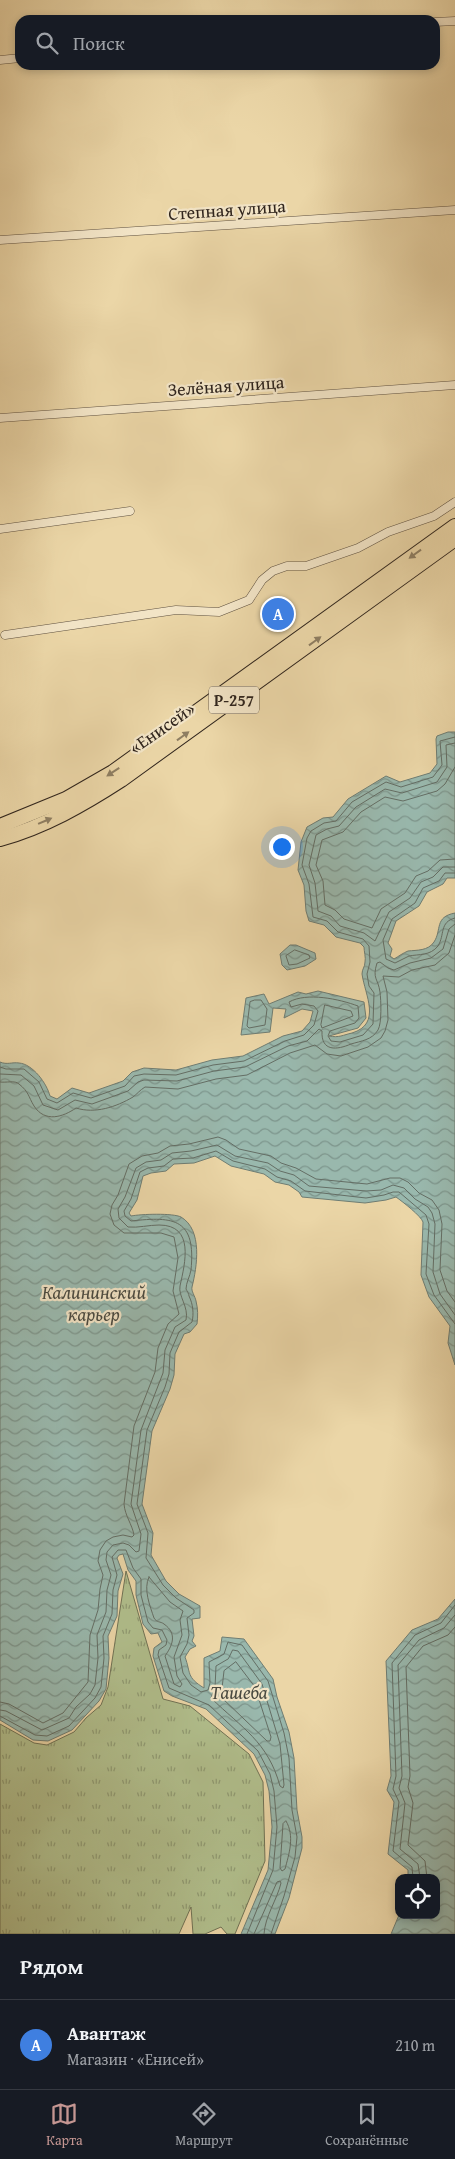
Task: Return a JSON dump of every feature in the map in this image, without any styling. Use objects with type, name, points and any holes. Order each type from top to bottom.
[{"type":"highway","name":"«Енисей»","points":[[0,826],[66,799],[112,772],[455,526]]},
{"type":"highway","name":"«Енисей»","points":[[0,839],[64,813],[86,802],[121,780],[455,539]]},
{"type":"street","points":[[440,22],[455,21]]},
{"type":"street","points":[[0,60],[15,58]]},
{"type":"street","name":"Степная улица","points":[[0,240],[455,210]]},
{"type":"street","name":"Зелёная улица","points":[[0,418],[455,385]]},
{"type":"street","points":[[4,635],[176,610],[219,612],[249,600],[262,580],[272,571],[287,566],[306,566],[358,548],[388,532],[434,516],[455,502]]},
{"type":"street","points":[[0,529],[130,511]]},
{"type":"green space","points":[[126,1571],[163,1699],[190,1706],[249,1754],[263,1782],[265,1861],[235,1934],[227,1934],[221,1927],[205,1934],[193,1934],[191,1907],[179,1934],[0,1934],[0,1724],[34,1743],[47,1745],[74,1732],[101,1705],[108,1687]]},
{"type":"water","name":"Калининский карьер","points":[[448,732],[455,732],[455,878],[447,878],[443,884],[427,892],[419,906],[396,921],[388,943],[392,949],[390,956],[394,959],[408,951],[426,949],[434,942],[441,921],[448,915],[455,913],[455,1365],[448,1343],[450,1326],[429,1297],[421,1275],[422,1219],[396,1197],[365,1203],[302,1197],[299,1192],[289,1185],[275,1182],[264,1174],[231,1166],[215,1156],[194,1163],[174,1164],[166,1171],[143,1176],[137,1200],[129,1213],[131,1216],[164,1214],[181,1217],[193,1231],[197,1249],[192,1289],[196,1299],[197,1324],[190,1332],[184,1334],[175,1354],[174,1375],[170,1389],[152,1431],[142,1504],[153,1533],[151,1555],[166,1581],[179,1594],[200,1606],[200,1618],[192,1619],[194,1636],[192,1641],[196,1646],[190,1649],[185,1657],[194,1681],[204,1688],[204,1658],[220,1651],[222,1637],[244,1639],[273,1679],[289,1732],[294,1758],[297,1810],[302,1848],[289,1898],[275,1934],[241,1934],[268,1870],[272,1827],[269,1791],[265,1775],[254,1754],[206,1709],[164,1691],[153,1656],[154,1648],[162,1642],[158,1633],[151,1634],[143,1624],[136,1595],[136,1581],[128,1570],[123,1554],[117,1558],[123,1574],[118,1591],[117,1616],[108,1636],[109,1658],[106,1689],[99,1701],[72,1730],[48,1741],[33,1740],[0,1720],[0,1062],[19,1063],[29,1067],[43,1081],[50,1096],[57,1099],[72,1088],[89,1093],[123,1081],[132,1072],[144,1068],[176,1070],[212,1060],[243,1056],[283,1036],[302,1031],[310,1022],[313,1011],[302,1009],[284,1018],[286,1009],[273,1008],[270,1032],[241,1035],[246,998],[264,994],[269,1004],[298,992],[306,994],[318,991],[364,1002],[366,1018],[358,1028],[329,1036],[341,1036],[361,1029],[367,1023],[369,1016],[368,1000],[362,974],[365,965],[364,947],[360,943],[336,937],[324,925],[309,921],[306,911],[304,885],[298,870],[301,842],[307,827],[323,818],[333,817],[348,799],[386,776],[400,782],[430,773],[437,764],[437,736]]},
{"type":"water","points":[[290,945],[296,945],[315,953],[316,959],[305,966],[287,970],[282,965],[280,954]]},
{"type":"water","points":[[455,1599],[455,1934],[391,1934],[397,1919],[440,1919],[440,1874],[408,1874],[408,1870],[388,1854],[394,1802],[387,1790],[391,1776],[386,1661],[412,1630],[438,1619]]},
{"type":"place","name":"Авантаж","points":[[278,614]]},
{"type":"water label","name":"Ташеба","points":[[239,1692]]}]
